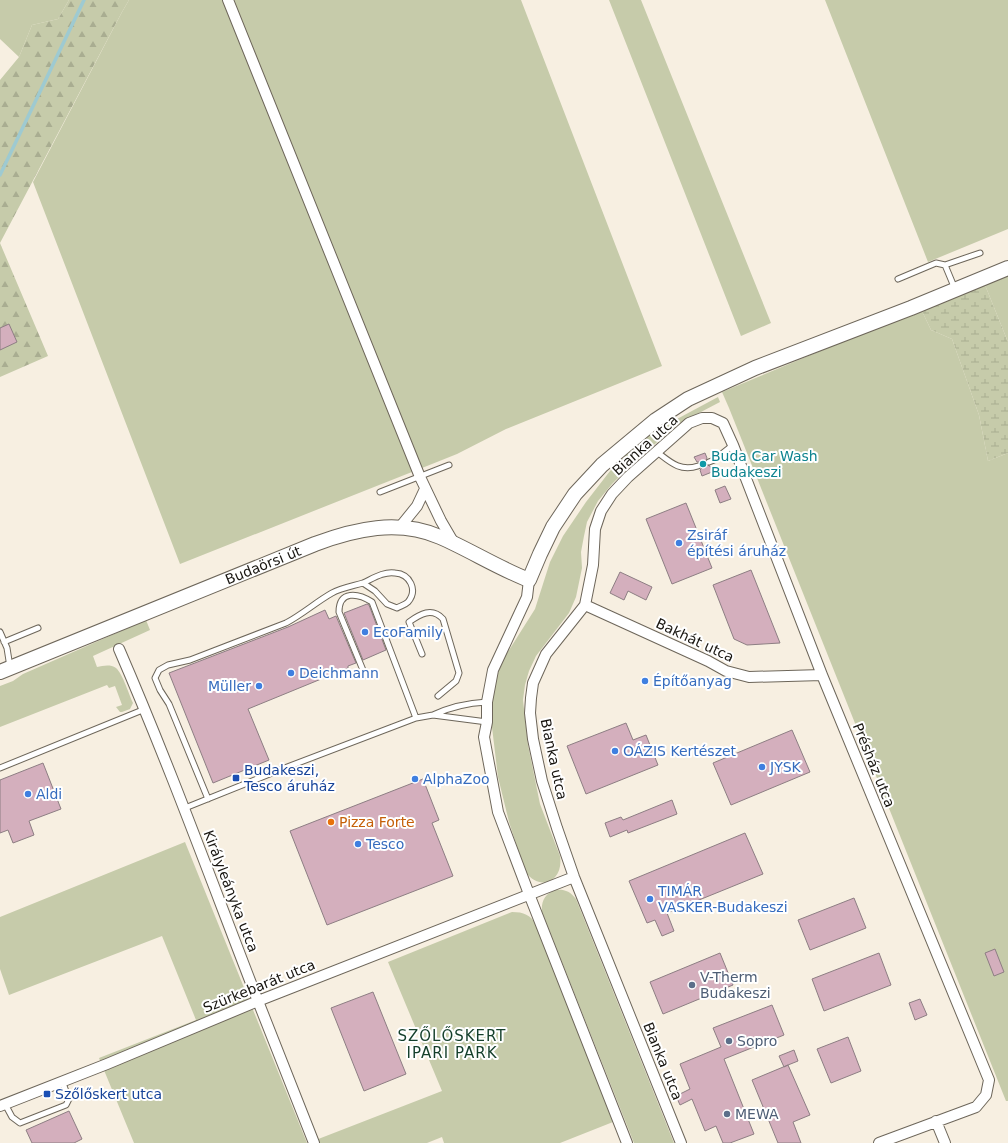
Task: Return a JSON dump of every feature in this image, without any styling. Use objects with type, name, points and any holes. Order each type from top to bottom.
[{"type":"main road","points":[[529,580],[553,527],[575,494],[602,465],[656,420],[688,400],[756,368],[956,290],[1008,268]]},
{"type":"main road","name":"Budaörsi út","points":[[5,670],[329,539],[359,530],[400,527],[420,531],[440,537],[507,571],[529,580]]},
{"type":"street","points":[[228,0],[420,477],[441,521],[455,545]]},
{"type":"street","name":"Bianka utca","points":[[681,1143],[574,877],[542,781],[533,739],[530,712],[533,682],[546,654],[585,605],[594,565],[595,529],[601,511],[612,494],[628,476],[689,423],[702,418],[712,418],[723,423],[733,445]]},
{"type":"street","name":"Présház utca","points":[[733,445],[822,676],[988,1080],[986,1095],[976,1107],[936,1121]]},
{"type":"street","points":[[400,527],[417,506],[425,489]]},
{"type":"street","points":[[529,580],[527,597],[493,670],[487,702],[487,722],[484,737],[498,812],[627,1143]]},
{"type":"street","name":"Bakhát utca","points":[[585,605],[708,661],[726,671],[748,677],[822,676]]},
{"type":"street","name":"Királyleányka utca","points":[[119,649],[185,808],[258,1001],[314,1143]]},
{"type":"street","name":"Szürkebarát utca","points":[[3,1105],[258,1001],[574,877]]},
{"type":"street","points":[[879,1143],[936,1121],[945,1143]]},
{"type":"lane","points":[[898,279],[936,263],[945,265],[980,253]]},
{"type":"lane","points":[[945,265],[956,290]]},
{"type":"lane","points":[[709,462],[714,460],[733,445]]},
{"type":"lane","points":[[656,451],[676,466],[698,466]]},
{"type":"lane","points":[[380,492],[449,465]]},
{"type":"lane","points":[[208,799],[169,704],[160,690],[155,678],[159,670],[168,665],[190,660],[286,623],[300,616],[317,602],[334,592],[362,583],[383,574],[394,572],[409,579],[412,587],[412,595],[407,604],[397,608],[387,604],[374,591],[362,583]]},
{"type":"lane","points":[[365,675],[339,612],[339,604],[349,595],[364,597],[372,602],[416,718]]},
{"type":"lane","points":[[422,654],[409,622],[418,616],[431,612],[438,614],[443,620],[459,673],[456,681],[438,696]]},
{"type":"lane","points":[[4,642],[38,628]]},
{"type":"lane","points":[[0,632],[7,648],[5,670]]},
{"type":"lane","points":[[185,808],[416,718],[433,715],[443,710],[470,703],[487,702]]},
{"type":"lane","points":[[0,768],[145,709]]},
{"type":"lane","points":[[433,715],[487,722]]},
{"type":"lane","points":[[3,1105],[12,1117],[20,1123],[66,1105],[69,1099],[62,1081]]},
{"type":"green space","points":[[0,0],[69,0],[58,19],[32,25],[19,57],[0,39]]},
{"type":"green space","points":[[69,0],[129,0],[122,12],[0,243],[0,80],[19,57],[32,25],[58,19]]},
{"type":"green space","points":[[129,0],[521,0],[662,366],[506,429],[457,454],[180,564],[33,182]]},
{"type":"green space","points":[[609,0],[641,0],[771,323],[741,336]]},
{"type":"green space","points":[[825,0],[1008,0],[1008,229],[928,262]]},
{"type":"green space","points":[[0,243],[48,356],[0,377]]},
{"type":"green space","points":[[1008,275],[1008,342],[985,285]]},
{"type":"green space","points":[[985,285],[1008,342],[1008,453],[988,461],[979,415],[952,339],[931,330],[921,309]]},
{"type":"green space","points":[[921,309],[931,330],[952,339],[979,415],[988,461],[1008,453],[1008,1101],[1006,1101],[722,392]]},
{"type":"green space","points":[[718,397],[720,402],[678,424],[633,463],[612,484],[598,501],[587,522],[581,552],[582,568],[576,597],[569,613],[536,656],[529,671],[523,700],[528,745],[540,804],[560,856],[560,865],[555,878],[544,883],[537,881],[531,878],[525,871],[509,822],[498,777],[491,719],[493,692],[496,678],[504,658],[535,609],[550,562],[563,536],[586,502],[610,471],[630,451],[674,415],[677,419]]},
{"type":"green space","points":[[146,620],[150,630],[93,656],[97,667],[111,666],[119,671],[133,703],[130,709],[120,712],[116,707],[122,705],[115,686],[109,688],[107,685],[0,727],[0,686],[13,681],[23,674]]},
{"type":"green space","points":[[185,842],[307,1143],[134,1143],[99,1058],[196,1020],[162,936],[9,995],[0,969],[0,917]]},
{"type":"green space","points":[[555,890],[567,891],[576,899],[674,1143],[634,1143],[542,912],[544,898]]},
{"type":"green space","points":[[512,912],[526,915],[536,924],[613,1122],[560,1143],[444,1143],[442,1137],[427,1143],[308,1143],[442,1091],[388,962]]},
{"type":"building","points":[[9,324],[17,342],[0,350],[0,328]]},
{"type":"building","name":"Buda Car Wash Budakeszi","points":[[705,453],[707,458],[705,463],[710,466],[712,472],[702,476],[700,470],[702,465],[700,462],[697,462],[694,457]]},
{"type":"building","points":[[725,486],[731,499],[720,503],[715,490]]},
{"type":"building","name":"Zsiráf építési áruház","points":[[686,503],[712,568],[672,584],[646,519]]},
{"type":"building","points":[[751,570],[780,643],[747,645],[734,639],[713,585]]},
{"type":"building","points":[[620,572],[652,587],[646,600],[628,591],[624,600],[610,593]]},
{"type":"building","name":"EcoFamily","points":[[367,604],[369,605],[386,650],[363,660],[344,613]]},
{"type":"building","points":[[325,610],[329,619],[336,616],[356,663],[348,666],[348,668],[248,709],[269,760],[213,783],[169,673],[288,627]]},
{"type":"building","points":[[626,723],[633,740],[646,735],[658,765],[586,794],[567,746]]},
{"type":"building","name":"JYSK","points":[[792,730],[810,772],[731,805],[713,763]]},
{"type":"building","name":"Aldi","points":[[43,763],[61,809],[29,821],[34,835],[13,843],[8,830],[0,833],[0,780]]},
{"type":"building","points":[[423,779],[439,820],[432,823],[453,876],[327,925],[290,831]]},
{"type":"building","points":[[672,800],[677,814],[628,833],[627,830],[610,837],[605,823],[621,817],[623,820]]},
{"type":"building","points":[[745,833],[763,874],[667,913],[674,931],[662,936],[655,920],[647,923],[629,881]]},
{"type":"building","points":[[854,898],[866,928],[810,950],[798,920]]},
{"type":"building","points":[[995,949],[1004,972],[994,976],[985,953]]},
{"type":"building","points":[[720,953],[733,985],[663,1014],[650,982]]},
{"type":"building","points":[[879,953],[891,985],[824,1011],[812,979]]},
{"type":"building","points":[[373,992],[406,1074],[364,1091],[331,1008]]},
{"type":"building","points":[[920,999],[927,1015],[915,1020],[909,1003]]},
{"type":"building","points":[[772,1005],[784,1035],[724,1059],[754,1134],[730,1143],[723,1143],[716,1126],[705,1131],[692,1099],[680,1105],[676,1096],[690,1089],[680,1064],[721,1047],[713,1028]]},
{"type":"building","points":[[848,1037],[861,1071],[831,1083],[817,1049]]},
{"type":"building","points":[[794,1050],[798,1061],[788,1065],[810,1115],[793,1122],[801,1143],[778,1143],[752,1080],[784,1067],[779,1056]]},
{"type":"building","points":[[69,1111],[82,1139],[74,1143],[32,1143],[26,1130]]},
{"type":"waterway","points":[[0,175],[84,0]]},
{"type":"place","name":"Buda Car Wash Budakeszi","points":[[703,464]]},
{"type":"place","name":"Zsiráf építési áruház","points":[[679,543]]},
{"type":"place","name":"EcoFamily","points":[[365,632]]},
{"type":"place","name":"Deichmann","points":[[291,673]]},
{"type":"place","name":"Építőanyag","points":[[645,681]]},
{"type":"place","name":"Müller","points":[[259,686]]},
{"type":"place","name":"OÁZIS Kertészet","points":[[615,751]]},
{"type":"place","name":"JYSK","points":[[762,767]]},
{"type":"place","name":"Budakeszi, Tesco áruház","points":[[236,778]]},
{"type":"place","name":"AlphaZoo","points":[[415,779]]},
{"type":"place","name":"Aldi","points":[[28,794]]},
{"type":"place","name":"Pizza Forte","points":[[331,822]]},
{"type":"place","name":"Tesco","points":[[358,844]]},
{"type":"place","name":"TIMÁR VASKER-Budakeszi","points":[[650,899]]},
{"type":"place","name":"V-Therm Budakeszi","points":[[692,985]]},
{"type":"place","name":"Sopro","points":[[729,1041]]},
{"type":"place","name":"Szőlőskert utca","points":[[47,1094]]},
{"type":"place","name":"MEWA","points":[[727,1114]]},
{"type":"district","name":"SZŐLŐSKERT IPARI PARK","points":[[452,1044]]}]
